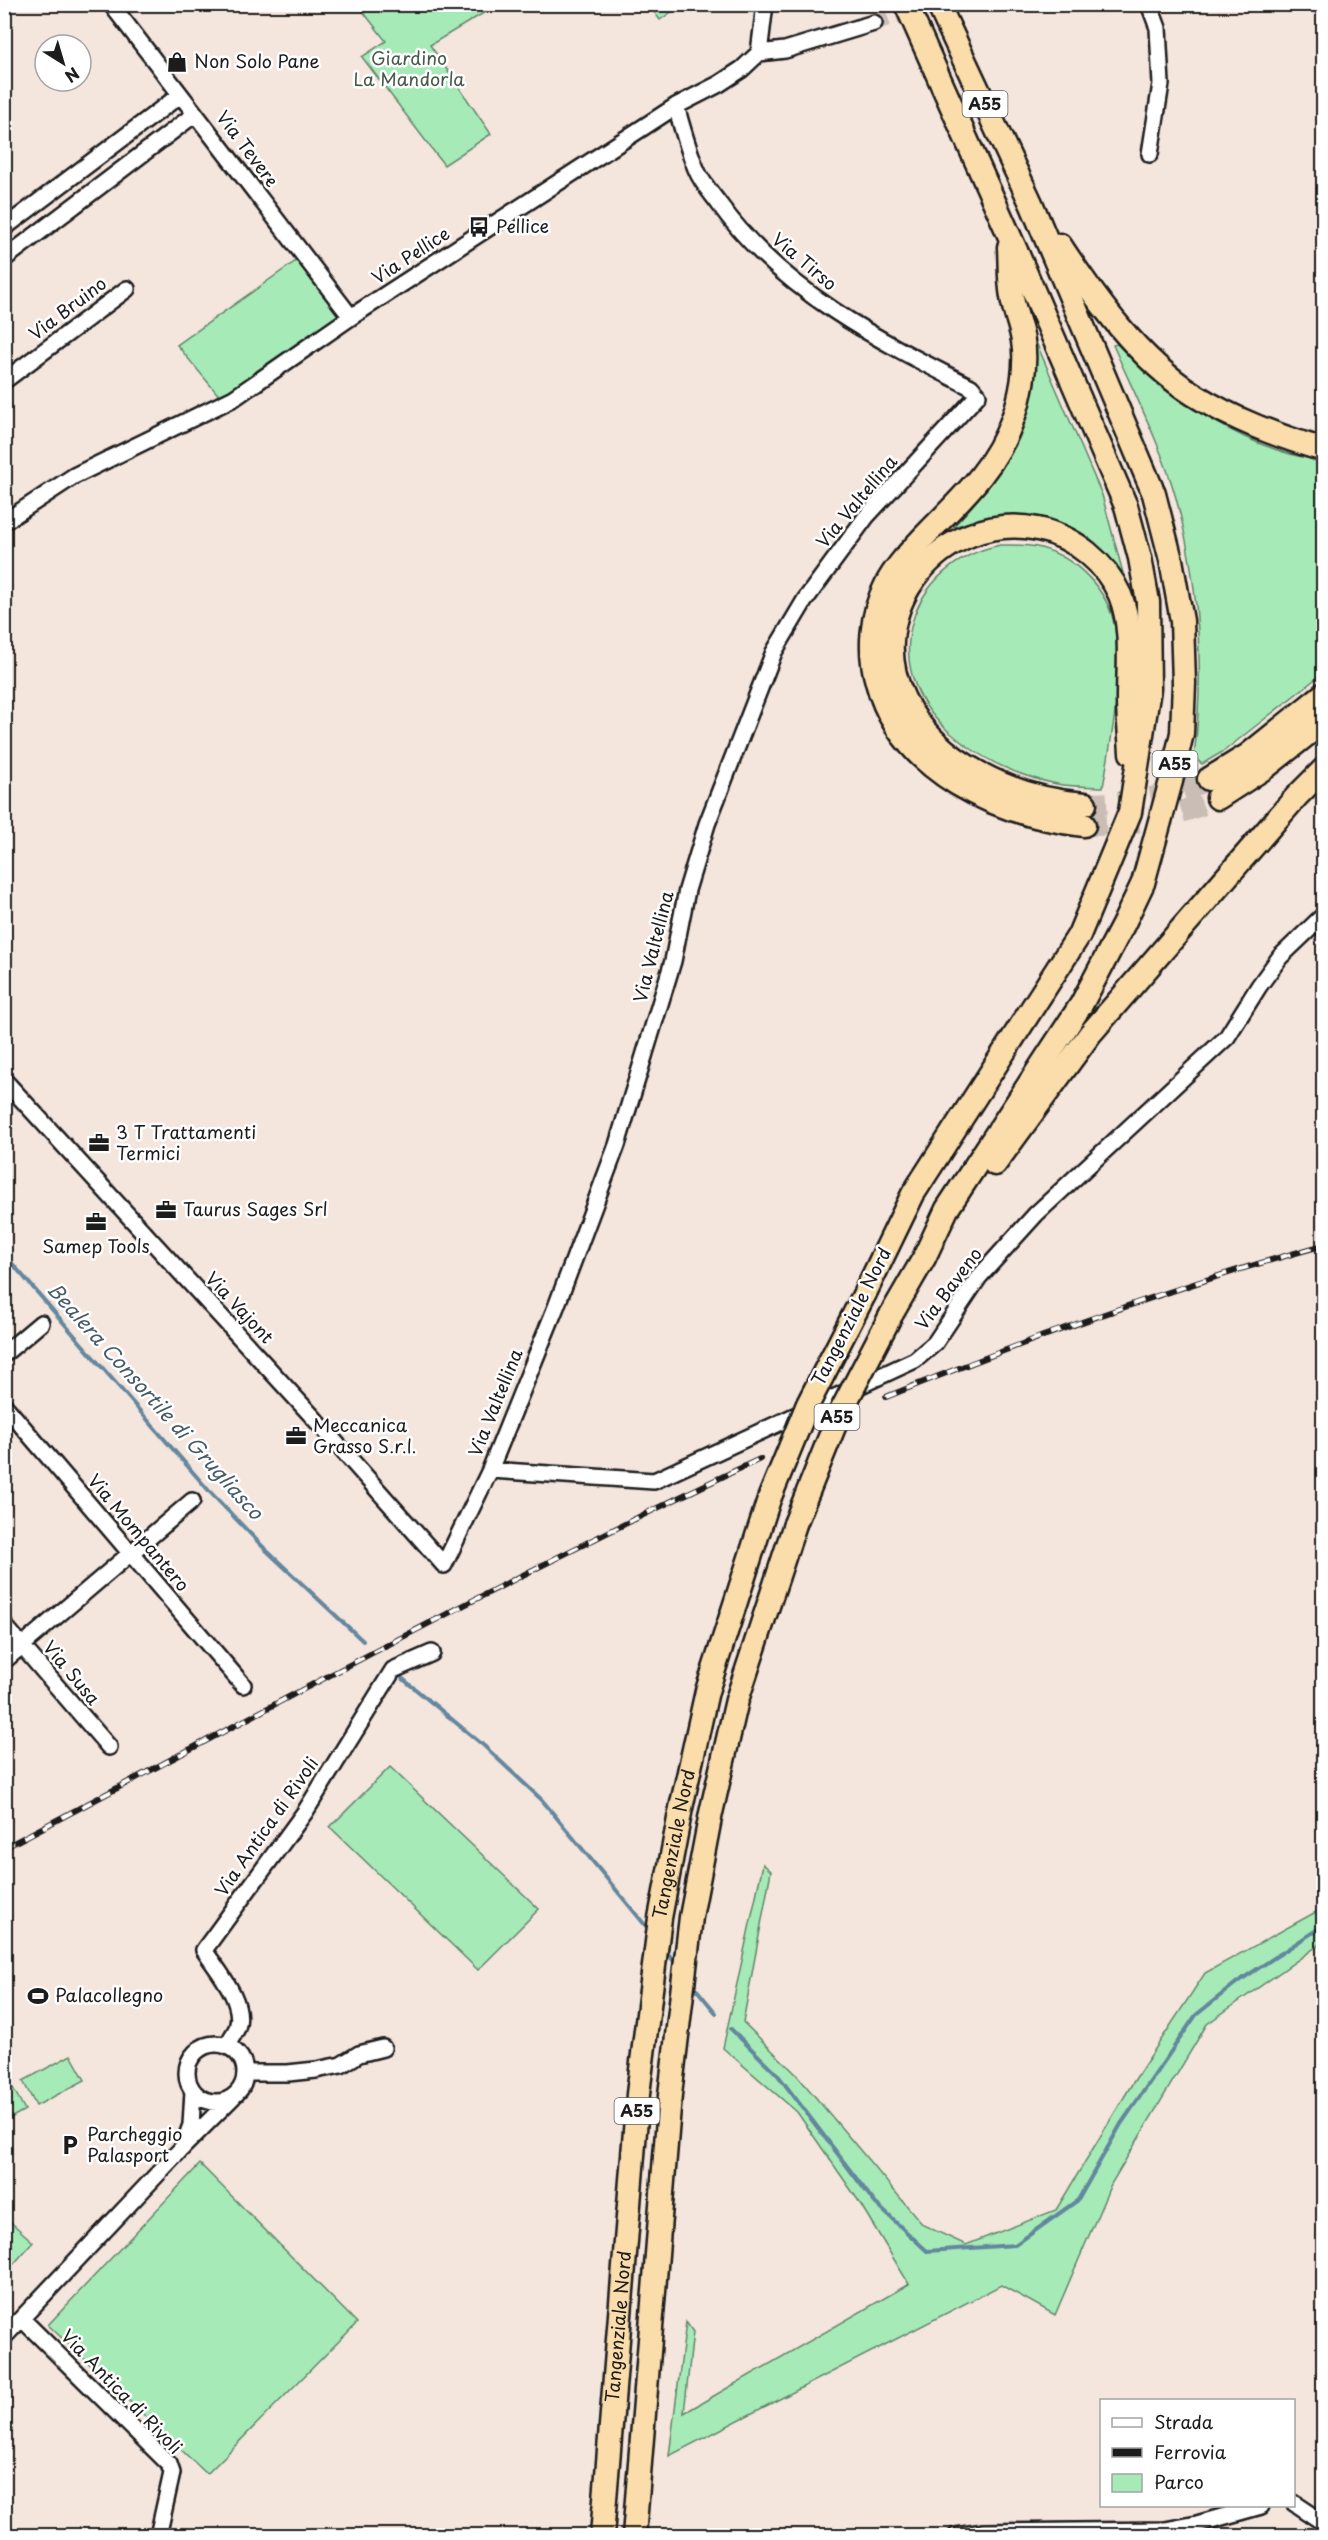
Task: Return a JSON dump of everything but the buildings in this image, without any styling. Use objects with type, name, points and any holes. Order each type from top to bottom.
[{"type":"highway","name":"A55","points":[[906,4],[1126,506],[1140,558],[1148,602],[1149,689],[1133,787]]},
{"type":"highway","name":"A55","points":[[924,1258],[947,1209],[1081,1005],[1143,883],[1182,732],[1184,683],[1182,621],[1172,560],[1154,494],[1031,203],[939,4]]},
{"type":"highway","name":"A55","points":[[1031,203],[1084,281],[1116,323],[1148,357],[1192,393],[1239,420],[1283,438],[1323,450]]},
{"type":"highway","name":"A55","points":[[1009,237],[1011,297],[1024,342],[1021,392],[1013,420],[990,467],[902,561],[886,585],[875,622],[872,642],[873,668],[880,696],[891,718],[913,748],[934,767],[980,796],[1021,814],[1084,815],[1058,802],[1006,787],[962,762],[934,739],[913,715],[903,698],[894,660],[892,633],[899,608],[917,575],[950,543],[974,532],[999,527],[1025,527],[1048,531],[1072,542],[1091,555],[1109,574],[1120,597],[1129,632],[1128,702],[1133,787]]},
{"type":"highway","name":"A55","points":[[1323,694],[1248,755],[1213,789],[1266,767],[1323,721]]},
{"type":"highway","name":"A55","points":[[924,1258],[971,1198],[1090,1034],[1323,769]]},
{"type":"highway","name":"Tangenziale Nord","points":[[602,2535],[638,2094],[660,1918],[707,1691],[769,1499],[808,1404],[913,1194],[1079,935],[1130,812],[1133,787]]},
{"type":"highway","name":"Tangenziale Nord","points":[[634,2535],[670,2095],[691,1917],[711,1813],[737,1700],[795,1524],[838,1417],[891,1315],[924,1258]]},
{"type":"street","name":"Via Tevere","points":[[111,4],[351,317]]},
{"type":"street","points":[[765,4],[759,53],[785,50],[874,23]]},
{"type":"street","points":[[1149,4],[1158,28],[1161,84],[1150,154]]},
{"type":"street","name":"Via Pellice","points":[[4,522],[74,476],[234,398],[351,317],[676,106],[719,84],[742,69],[759,53]]},
{"type":"street","points":[[4,228],[180,94]]},
{"type":"street","name":"Via Tirso","points":[[676,106],[697,173],[731,221],[771,264],[822,304],[910,356],[971,387]]},
{"type":"street","points":[[4,260],[195,114]]},
{"type":"street","points":[[114,145],[129,165]]},
{"type":"street","points":[[66,181],[82,201]]},
{"type":"street","name":"Via Bruino","points":[[4,381],[127,289]]},
{"type":"street","name":"Via Valtellina","points":[[444,1565],[490,1470],[556,1307],[617,1145],[673,961],[687,890],[707,824],[774,652],[805,600],[866,517],[978,395],[971,387]]},
{"type":"street","name":"Via Baveno","points":[[490,1470],[654,1481],[915,1360],[935,1342],[979,1277],[1036,1214],[1227,1037],[1280,957],[1323,915]]},
{"type":"street","name":"Via Vajont","points":[[4,1080],[313,1417],[444,1565]]},
{"type":"street","points":[[4,1354],[41,1323]]},
{"type":"street","name":"Via Mompantero","points":[[4,1406],[243,1685]]},
{"type":"street","points":[[4,1661],[192,1501]]},
{"type":"street","name":"Via Susa","points":[[4,1625],[108,1747]]},
{"type":"street","name":"Via Antica di Rivoli","points":[[226,2045],[237,2027],[237,2006],[227,1984],[204,1950],[304,1812],[393,1670],[432,1653]]},
{"type":"street","points":[[4,2337],[242,2087],[246,2073],[241,2056],[226,2045],[209,2044],[196,2051],[188,2064],[187,2078],[193,2091],[191,2125],[183,2147]]},
{"type":"street","points":[[246,2073],[316,2070],[341,2065],[359,2054],[383,2048]]},
{"type":"street","points":[[193,2091],[205,2100],[221,2102],[234,2096]]},
{"type":"street","name":"Via Antica di Rivoli","points":[[22,2319],[169,2464],[172,2473],[158,2535]]},
{"type":"street","points":[[1295,2504],[1323,2523]]},
{"type":"street","points":[[956,2535],[984,2532],[1165,2530],[1197,2524],[1254,2507]]},
{"type":"green space","name":"Giardino La Mandorla","points":[[358,5],[497,5],[430,45],[491,134],[444,165],[362,57],[386,41]]},
{"type":"green space","points":[[649,5],[681,5],[660,20]]},
{"type":"green space","points":[[303,256],[351,317],[225,403],[177,345]]},
{"type":"green space","points":[[1036,342],[1102,495],[1123,573],[1086,538],[1067,526],[1047,519],[1026,515],[1004,516],[953,527],[990,485],[1015,443],[1024,422],[1030,398]]},
{"type":"green space","points":[[1117,344],[1162,384],[1211,419],[1265,446],[1323,461],[1323,673],[1224,751],[1202,764],[1194,757],[1199,691],[1198,626],[1184,530],[1163,459],[1113,345]]},
{"type":"green space","points":[[1000,545],[1036,547],[1067,560],[1089,578],[1106,601],[1112,614],[1117,648],[1117,688],[1103,787],[1068,786],[1042,781],[1013,771],[985,757],[947,730],[925,704],[913,677],[909,648],[913,621],[925,595],[943,573],[969,556]]},
{"type":"green space","points":[[390,1767],[539,1909],[478,1970],[330,1827]]},
{"type":"green space","points":[[763,1864],[771,1871],[743,2022],[796,2074],[923,2225],[966,2245],[1056,2210],[1132,2084],[1205,1973],[1323,1908],[1323,1942],[1207,2024],[1111,2184],[1055,2315],[1001,2285],[669,2456],[686,2322],[693,2332],[684,2413],[909,2284],[858,2200],[797,2112],[723,2048]]},
{"type":"green space","points":[[71,2055],[85,2080],[36,2106],[23,2081]]},
{"type":"green space","points":[[13,2088],[25,2110],[5,2121],[5,2092]]},
{"type":"green space","points":[[200,2164],[357,2323],[207,2474],[48,2325]]},
{"type":"green space","points":[[5,2217],[33,2242],[5,2274]]},
{"type":"waterway","name":"Bealera Consortile di Grugliasco","points":[[4,1254],[210,1492],[266,1550],[363,1641]]},
{"type":"waterway","name":"Bealera Consortile di Grugliasco","points":[[397,1674],[483,1745],[542,1800],[650,1931]]},
{"type":"waterway","name":"Bealera Consortile di Grugliasco","points":[[731,2029],[777,2074],[875,2203],[927,2251],[1015,2245],[1078,2200],[1121,2124],[1196,2015],[1236,1983],[1324,1925]]},
{"type":"waterway","name":"Bealera Consortile di Grugliasco","points":[[664,1948],[676,1964]]},
{"type":"waterway","name":"Bealera Consortile di Grugliasco","points":[[692,1984],[716,2013]]},
{"type":"tunnel","points":[[874,23],[934,4]]},
{"type":"tunnel","points":[[1085,804],[1148,799],[1209,779]]},
{"type":"tunnel","points":[[1084,825],[1120,824],[1152,819],[1185,811],[1218,798]]},
{"type":"railway","points":[[886,1397],[1102,1315],[1212,1278],[1324,1245]]},
{"type":"railway","points":[[4,1848],[474,1600],[760,1459]]},
{"type":"place","name":"Non Solo Pane","points":[[177,62]]},
{"type":"place","name":"Pellice","points":[[479,227]]},
{"type":"place","name":"3 T Trattamenti Termici","points":[[99,1143]]},
{"type":"place","name":"Taurus Sages Srl","points":[[166,1210]]},
{"type":"place","name":"Samep Tools","points":[[96,1222]]},
{"type":"place","name":"Meccanica Grasso S.r.l.","points":[[296,1436]]},
{"type":"place","name":"Palacollegno","points":[[38,1996]]},
{"type":"place","name":"Parcheggio Palasport","points":[[70,2145]]}]
